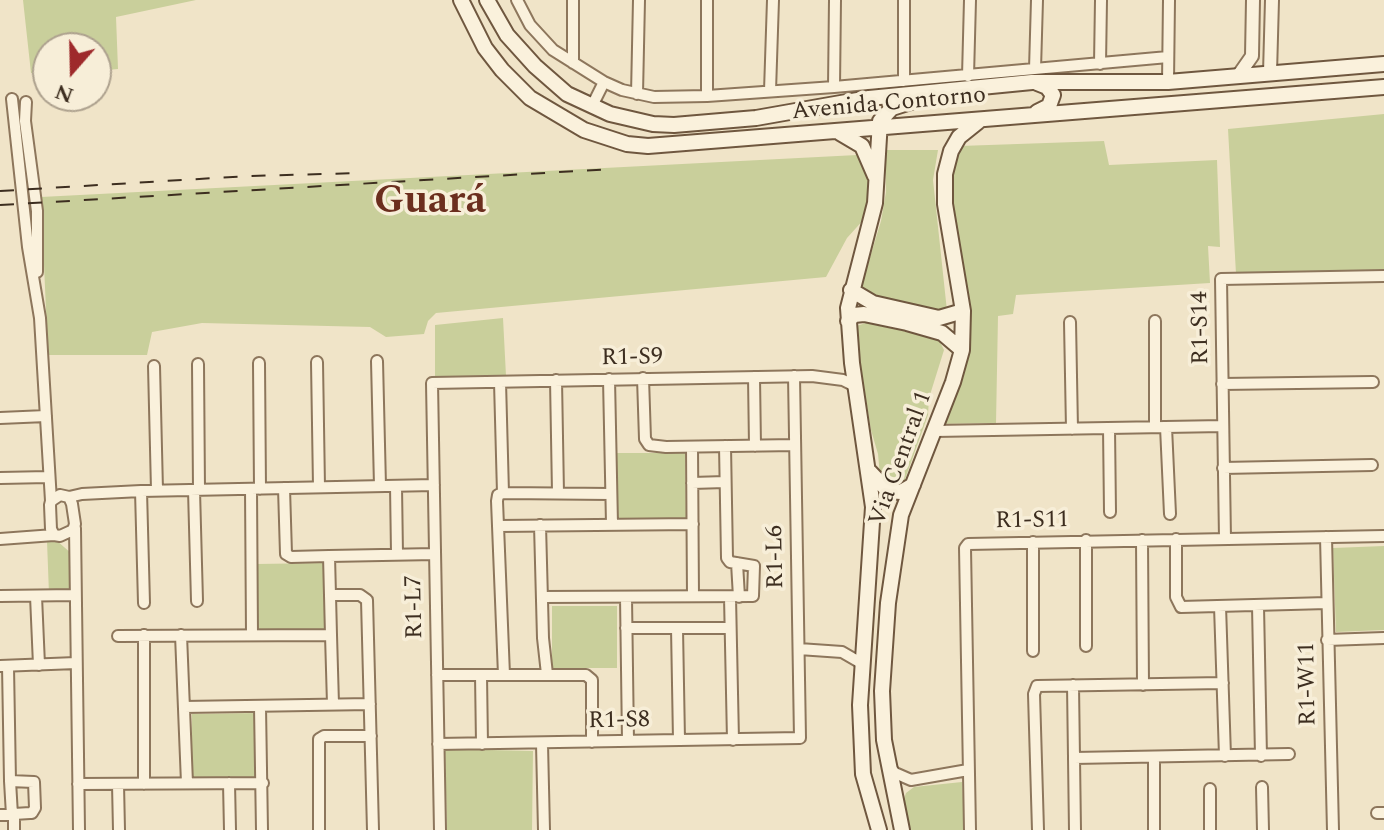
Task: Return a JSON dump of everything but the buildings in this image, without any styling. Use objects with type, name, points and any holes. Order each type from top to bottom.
[{"type":"main road","name":"Avenida Contorno","points":[[461,0],[485,48],[514,83],[535,101],[584,130],[627,144],[664,147],[1384,87]]},
{"type":"main road","name":"Avenida Contorno","points":[[487,0],[507,35],[556,86],[592,106],[635,121],[674,125],[733,120],[971,82],[1034,76],[1168,82],[1384,64]]},
{"type":"main road","points":[[1237,100],[1260,86],[1270,73]]},
{"type":"main road","points":[[1029,115],[1049,106],[1053,95],[1034,76]]},
{"type":"main road","points":[[878,128],[883,115],[901,104],[942,98],[971,82]]},
{"type":"main road","points":[[535,101],[543,90],[556,86]]},
{"type":"main road","name":"Via Central 1","points":[[902,830],[886,763],[882,691],[884,640],[901,515],[935,431],[962,350],[963,311],[945,204],[945,174],[951,151],[959,137],[982,119]]},
{"type":"main road","points":[[627,144],[639,134],[640,129],[635,121]]},
{"type":"main road","name":"Via Central 1","points":[[878,128],[878,184],[872,219],[851,290],[848,321],[873,507],[861,663],[863,774],[879,829]]},
{"type":"main road","points":[[836,132],[862,146],[878,184]]},
{"type":"main road","points":[[851,290],[873,303],[939,318],[963,311]]},
{"type":"main road","points":[[848,321],[854,315],[864,314],[907,323],[942,333],[962,350]]},
{"type":"main road","points":[[869,472],[888,491],[901,492],[913,485]]},
{"type":"main road","points":[[873,507],[879,501],[891,501],[901,515]]},
{"type":"street","points":[[517,0],[540,37],[553,50],[604,82],[654,97],[904,81],[971,82],[970,0]]},
{"type":"street","points":[[573,0],[573,63]]},
{"type":"street","points":[[637,94],[639,0]]},
{"type":"street","points":[[707,0],[707,96]]},
{"type":"street","points":[[770,91],[773,0]]},
{"type":"street","points":[[834,87],[835,0]]},
{"type":"street","points":[[904,0],[904,81]]},
{"type":"street","points":[[1037,0],[1034,76],[1100,64],[1168,57]]},
{"type":"street","points":[[1100,64],[1101,0]]},
{"type":"street","points":[[1168,82],[1169,0]]},
{"type":"street","points":[[1238,76],[1252,56],[1253,2],[1272,2],[1270,73]]},
{"type":"street","points":[[592,106],[604,82]]},
{"type":"street","points":[[12,99],[37,302]]},
{"type":"street","points":[[26,102],[25,121],[37,211],[37,302],[51,529],[74,549]]},
{"type":"street","name":"R1-S14","points":[[1225,539],[1221,279],[1384,276]]},
{"type":"street","points":[[1155,321],[1170,514]]},
{"type":"street","points":[[1070,322],[1072,429]]},
{"type":"street","points":[[377,361],[380,486]]},
{"type":"street","points":[[317,362],[319,487]]},
{"type":"street","points":[[252,635],[259,363]]},
{"type":"street","points":[[197,601],[198,364]]},
{"type":"street","points":[[832,378],[852,365]]},
{"type":"street","points":[[154,366],[157,490]]},
{"type":"street","name":"R1-S9","points":[[432,383],[794,376],[832,378],[851,382],[857,387]]},
{"type":"street","name":"R1-L6","points":[[794,376],[800,738]]},
{"type":"street","points":[[754,377],[755,446]]},
{"type":"street","points":[[643,378],[647,443],[657,447],[795,445]]},
{"type":"street","points":[[609,379],[612,524]]},
{"type":"street","points":[[556,380],[558,493]]},
{"type":"street","points":[[500,382],[503,493]]},
{"type":"street","points":[[1222,384],[1373,382]]},
{"type":"street","name":"R1-L7","points":[[432,383],[440,830]]},
{"type":"street","points":[[0,418],[46,416]]},
{"type":"street","points":[[935,431],[1223,426]]},
{"type":"street","points":[[1109,428],[1110,512]]},
{"type":"street","points":[[542,597],[754,595],[755,569],[749,564],[730,562],[727,558],[725,446]]},
{"type":"street","points":[[692,447],[693,596]]},
{"type":"street","points":[[1223,468],[1372,465]]},
{"type":"street","points":[[0,478],[48,477]]},
{"type":"street","points":[[692,483],[725,482]]},
{"type":"street","points":[[51,501],[60,495],[69,497],[157,490],[434,485]]},
{"type":"street","points":[[396,486],[397,554]]},
{"type":"street","points":[[284,488],[286,554],[291,557],[435,554]]},
{"type":"street","points":[[141,491],[144,603]]},
{"type":"street","points":[[504,675],[497,497],[503,493],[611,494]]},
{"type":"street","points":[[69,497],[74,509],[75,528],[79,830]]},
{"type":"street","points":[[499,526],[693,524]]},
{"type":"street","points":[[540,525],[547,674]]},
{"type":"street","points":[[0,539],[57,535],[75,528]]},
{"type":"street","name":"R1-S11","points":[[970,830],[965,548],[971,543],[1384,536]]},
{"type":"street","name":"R1-W11","points":[[1326,537],[1333,830]]},
{"type":"street","points":[[1176,539],[1178,605],[1327,603]]},
{"type":"street","points":[[1086,540],[1086,646]]},
{"type":"street","points":[[1142,540],[1143,685]]},
{"type":"street","points":[[1033,542],[1033,651]]},
{"type":"street","points":[[329,556],[333,704]]},
{"type":"street","points":[[733,740],[730,628],[737,563]]},
{"type":"street","points":[[331,595],[356,594],[365,596],[367,600],[373,830]]},
{"type":"street","points":[[0,596],[75,595]]},
{"type":"street","points":[[36,596],[39,665]]},
{"type":"street","points":[[626,597],[628,741]]},
{"type":"street","points":[[1220,606],[1225,756]]},
{"type":"street","points":[[1258,606],[1261,756]]},
{"type":"street","points":[[626,628],[730,628]]},
{"type":"street","points":[[677,628],[679,740]]},
{"type":"street","points":[[144,635],[144,784]]},
{"type":"street","points":[[181,635],[187,783]]},
{"type":"street","points":[[118,636],[331,635]]},
{"type":"street","points":[[1327,640],[1384,638]]},
{"type":"street","points":[[799,649],[842,652],[854,648],[862,640]]},
{"type":"street","points":[[842,652],[861,663]]},
{"type":"street","points":[[14,830],[8,815],[10,781],[4,666],[76,663]]},
{"type":"street","points":[[437,675],[582,674],[590,677],[592,742]]},
{"type":"street","points":[[481,675],[482,744]]},
{"type":"street","points":[[1038,830],[1034,690],[1037,686],[1223,683]]},
{"type":"street","points":[[1073,685],[1075,830]]},
{"type":"street","points":[[184,707],[370,704]]},
{"type":"street","points":[[260,707],[262,830]]},
{"type":"street","points":[[319,830],[319,739],[324,736],[371,736]]},
{"type":"street","name":"R1-S8","points":[[438,744],[800,738]]},
{"type":"street","points":[[542,744],[544,830]]},
{"type":"street","points":[[1074,758],[1289,754]]},
{"type":"street","points":[[1154,757],[1154,830]]},
{"type":"street","points":[[886,763],[895,773],[911,780],[968,770]]},
{"type":"street","points":[[898,813],[899,793],[911,780]]},
{"type":"street","points":[[8,815],[33,811],[35,787],[34,782],[10,781]]},
{"type":"street","points":[[229,783],[230,830]]},
{"type":"street","points":[[78,784],[263,783]]},
{"type":"street","points":[[118,784],[119,830]]},
{"type":"street","points":[[1262,787],[1263,830]]},
{"type":"street","points":[[1210,789],[1210,830]]},
{"type":"green space","points":[[23,0],[196,0],[116,17],[118,69],[112,70],[112,32],[32,32],[31,73]]},
{"type":"green space","points":[[1384,114],[1384,272],[1236,274],[1228,129]]},
{"type":"green space","points":[[1104,141],[1109,165],[1217,160],[1220,247],[1208,246],[1210,283],[1016,295],[1013,314],[998,316],[996,423],[940,424],[964,376],[967,293],[948,185],[960,146]]},
{"type":"green space","points":[[885,150],[938,150],[933,180],[947,311],[867,297],[861,287],[881,221],[886,192]]},
{"type":"green space","points":[[857,155],[871,180],[866,217],[847,238],[826,277],[436,313],[428,321],[424,334],[386,337],[370,327],[202,323],[152,332],[147,355],[48,355],[41,197]]},
{"type":"green space","points":[[503,318],[506,376],[435,378],[435,325]]},
{"type":"green space","points":[[866,323],[938,338],[944,350],[929,398],[928,415],[903,485],[896,488],[880,476],[871,430],[855,334],[856,326]]},
{"type":"green space","points":[[616,453],[685,453],[686,519],[617,519]]},
{"type":"green space","points":[[56,540],[72,554],[73,594],[49,594],[47,541]]},
{"type":"green space","points":[[1384,546],[1384,630],[1336,632],[1333,548]]},
{"type":"green space","points":[[324,563],[324,629],[256,630],[256,564]]},
{"type":"green space","points":[[552,606],[617,606],[617,668],[552,668]]},
{"type":"green space","points":[[258,713],[258,778],[191,779],[192,714]]},
{"type":"green space","points":[[445,749],[533,751],[532,830],[447,830]]},
{"type":"green space","points":[[962,782],[965,830],[907,830],[901,807],[906,793],[914,787]]},
{"type":"railway","points":[[0,205],[612,169]]},
{"type":"railway","points":[[0,191],[248,176],[363,173]]},
{"type":"district","name":"Guará","points":[[430,204]]}]
